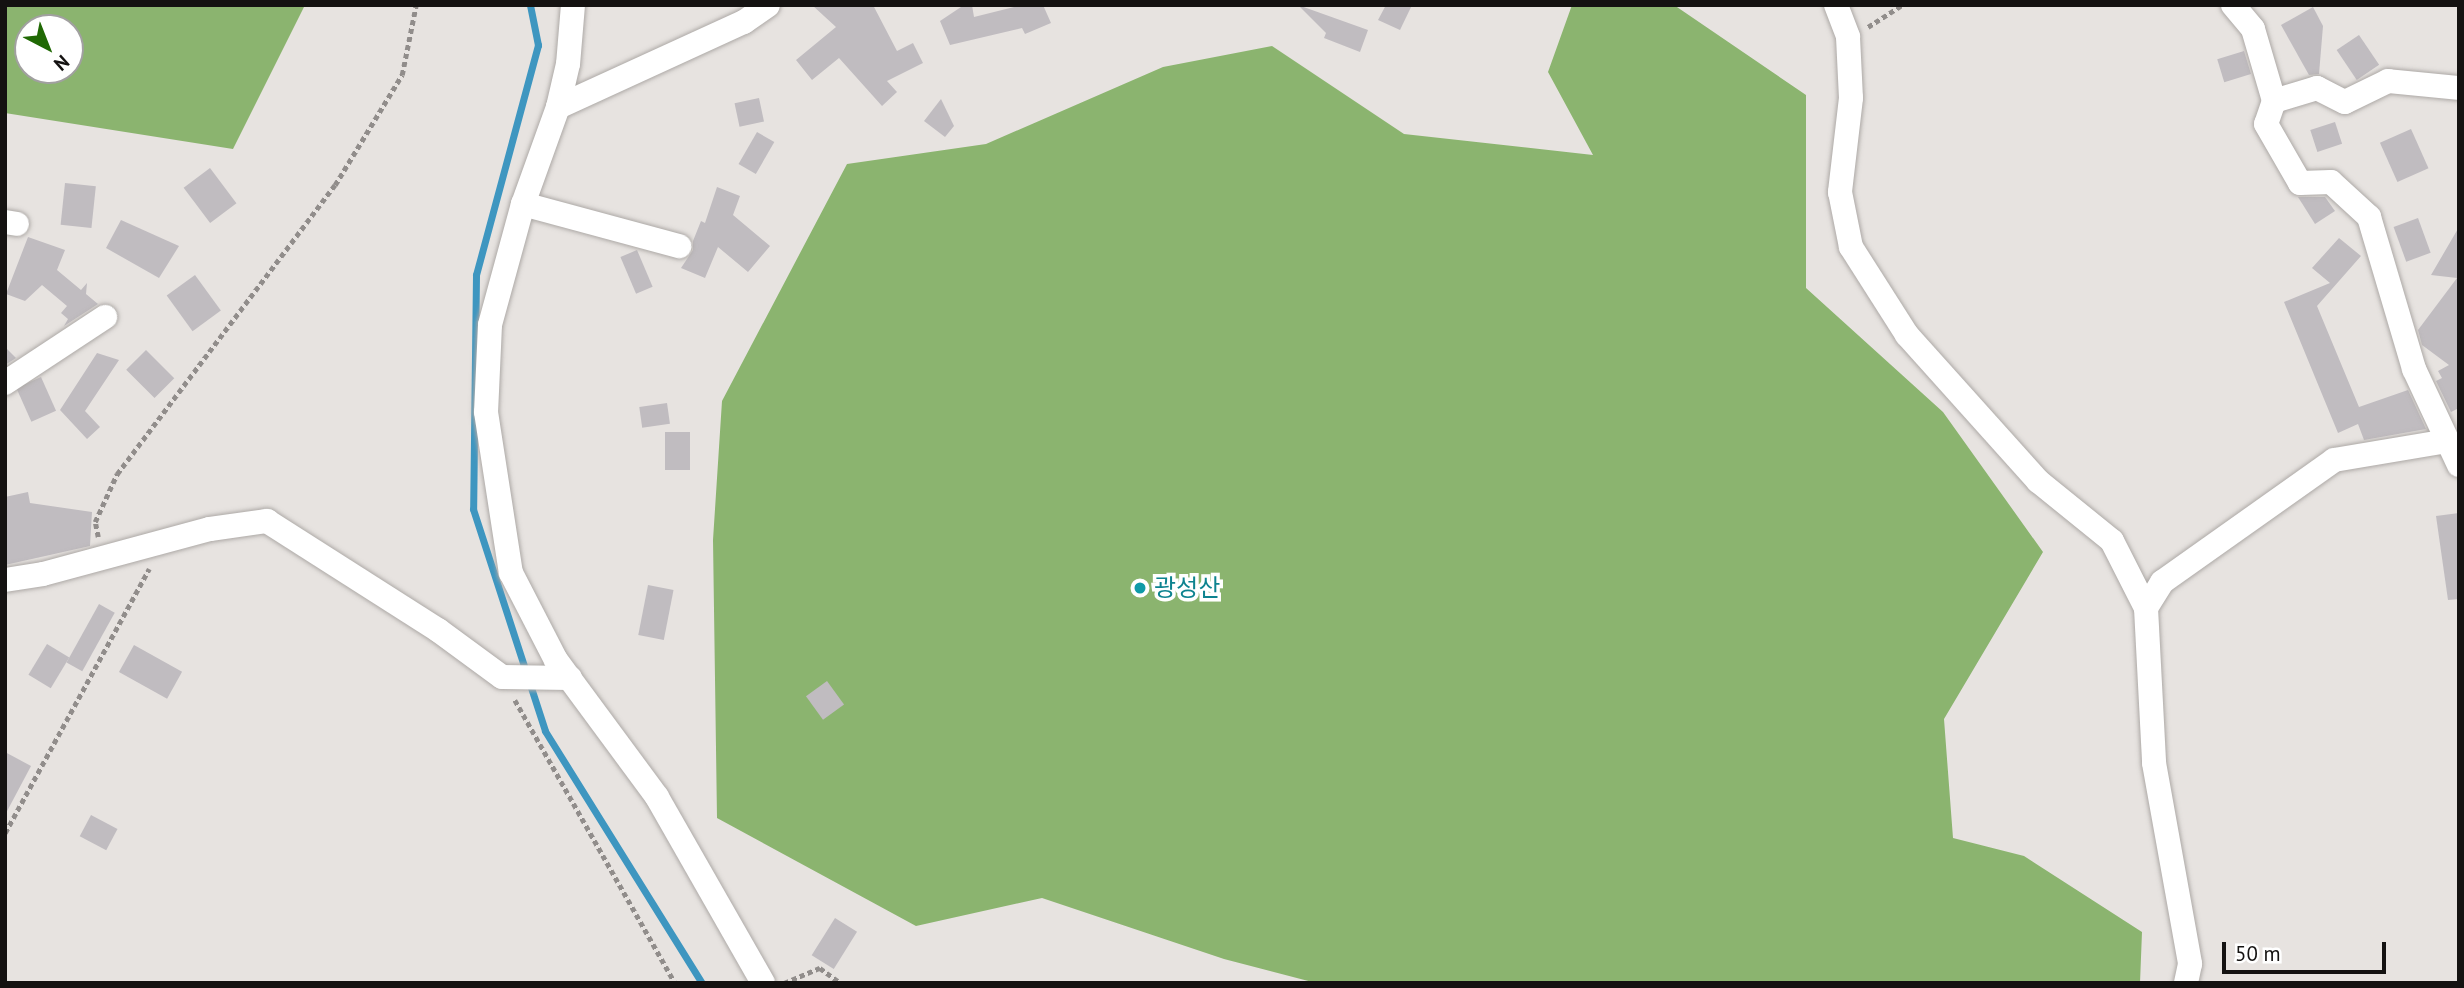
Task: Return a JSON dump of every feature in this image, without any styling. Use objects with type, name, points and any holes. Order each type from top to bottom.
[{"type":"street","points":[[573,5],[568,64],[558,107],[523,204],[490,324],[486,412],[511,573],[570,678],[657,797],[763,983]]},
{"type":"street","points":[[558,107],[744,22],[768,5]]},
{"type":"street","points":[[1836,5],[1849,37],[1851,98],[1840,192],[1851,247],[1916,346],[2038,481],[2112,541],[2146,607],[2154,762],[2190,964],[2186,983]]},
{"type":"street","points":[[2232,5],[2253,29],[2274,100],[2266,124],[2300,183],[2331,182],[2369,217],[2414,369],[2459,465]]},
{"type":"street","points":[[2274,100],[2317,88],[2345,102],[2388,81],[2459,88]]},
{"type":"street","points":[[523,204],[679,246]]},
{"type":"street","points":[[5,383],[105,317]]},
{"type":"street","points":[[2146,607],[2162,582],[2334,460],[2447,440]]},
{"type":"street","points":[[5,580],[102,559],[210,529],[267,521],[438,630],[502,677],[570,678]]},
{"type":"path","points":[[102,559],[95,522],[117,474],[335,185],[402,75],[416,5]]},
{"type":"path","points":[[1849,37],[1902,5]]},
{"type":"path","points":[[5,833],[163,543]]},
{"type":"path","points":[[502,677],[675,983]]},
{"type":"path","points":[[783,983],[820,968],[841,983]]},
{"type":"green space","points":[[5,5],[305,5],[233,149],[5,113]]},
{"type":"green space","points":[[1572,5],[1674,5],[1806,95],[1806,288],[1943,412],[2043,552],[1944,719],[1953,838],[2024,856],[2142,932],[2140,983],[1316,983],[1224,959],[1042,898],[916,926],[717,818],[713,540],[722,401],[847,164],[986,144],[1163,67],[1272,46],[1404,134],[1593,155],[1548,72]]},
{"type":"building","points":[[812,5],[873,5],[897,51],[913,43],[923,63],[887,81],[897,92],[882,106],[839,58],[812,80],[796,60],[836,27]]},
{"type":"building","points":[[964,5],[972,5],[974,17],[1022,5],[1043,5],[1051,23],[1025,34],[1022,28],[950,45],[940,21]]},
{"type":"building","points":[[1298,5],[1368,30],[1360,52],[1324,38],[1326,33]]},
{"type":"building","points":[[1386,5],[1412,5],[1400,30],[1378,20]]},
{"type":"building","points":[[2313,7],[2323,26],[2319,74],[2309,75],[2281,25]]},
{"type":"building","points":[[2359,35],[2379,65],[2357,80],[2337,50]]},
{"type":"building","points":[[2244,51],[2251,74],[2224,82],[2217,59]]},
{"type":"building","points":[[759,98],[764,121],[740,127],[735,103]]},
{"type":"building","points":[[941,99],[954,126],[945,137],[924,121]]},
{"type":"building","points":[[2335,122],[2342,144],[2317,152],[2310,130]]},
{"type":"building","points":[[2411,129],[2428,168],[2397,182],[2380,143]]},
{"type":"building","points":[[757,132],[774,142],[756,174],[738,164]]},
{"type":"building","points":[[210,168],[236,203],[210,223],[184,188]]},
{"type":"building","points":[[65,183],[96,186],[91,228],[61,225]]},
{"type":"building","points":[[717,187],[740,196],[733,215],[770,246],[748,272],[718,247],[705,278],[681,268],[693,250],[693,241],[701,221],[705,223]]},
{"type":"building","points":[[2298,197],[2325,197],[2335,211],[2315,224]]},
{"type":"building","points":[[2418,218],[2431,253],[2406,262],[2394,227]]},
{"type":"building","points":[[121,220],[179,246],[159,278],[106,248]]},
{"type":"building","points":[[2459,227],[2459,408],[2451,412],[2436,381],[2442,378],[2438,371],[2449,365],[2422,345],[2418,330],[2457,278],[2431,275]]},
{"type":"building","points":[[28,237],[65,250],[57,270],[81,290],[87,283],[86,294],[98,304],[64,326],[68,319],[61,313],[67,306],[42,285],[25,301],[6,294]]},
{"type":"building","points":[[2339,238],[2361,256],[2317,306],[2359,407],[2408,390],[2426,429],[2364,440],[2358,424],[2338,433],[2284,302],[2330,283],[2312,268]]},
{"type":"building","points":[[637,250],[653,287],[636,294],[620,257]]},
{"type":"building","points":[[195,275],[221,311],[193,331],[167,296]]},
{"type":"building","points":[[5,347],[16,358],[5,365]]},
{"type":"building","points":[[146,350],[174,378],[154,398],[126,370]]},
{"type":"building","points":[[97,353],[119,360],[85,411],[100,427],[87,439],[60,410]]},
{"type":"building","points":[[41,377],[56,411],[31,422],[16,388]]},
{"type":"building","points":[[667,403],[670,424],[642,428],[639,407]]},
{"type":"building","points":[[665,432],[690,432],[690,470],[665,470]]},
{"type":"building","points":[[28,492],[30,503],[92,512],[90,546],[5,565],[5,497]]},
{"type":"building","points":[[2459,513],[2459,599],[2448,600],[2436,516]]},
{"type":"building","points":[[648,585],[674,590],[664,640],[638,635]]},
{"type":"building","points":[[99,604],[115,613],[82,671],[67,663]]},
{"type":"building","points":[[47,644],[69,657],[51,688],[28,675]]},
{"type":"building","points":[[134,645],[182,672],[167,699],[119,672]]},
{"type":"building","points":[[827,681],[844,704],[823,720],[806,696]]},
{"type":"building","points":[[5,752],[31,766],[5,815]]},
{"type":"building","points":[[91,815],[117,829],[106,850],[80,836]]},
{"type":"building","points":[[835,918],[857,932],[834,969],[812,955]]},
{"type":"waterway","points":[[530,5],[538,45],[476,275],[473,509],[545,731],[702,983]]},
{"type":"place","name":"광성산","points":[[1140,588]]}]
